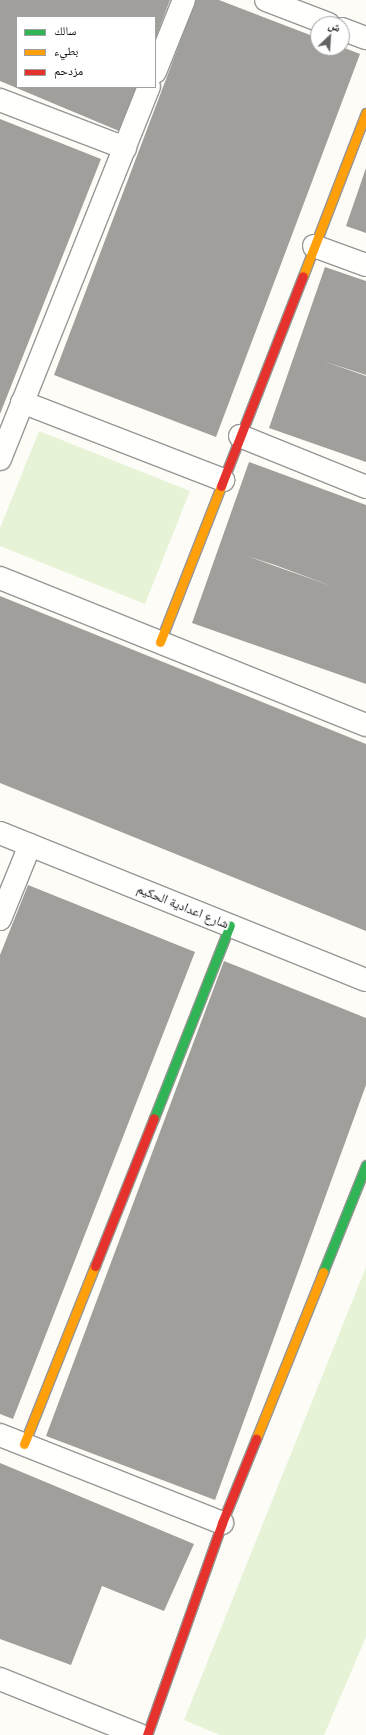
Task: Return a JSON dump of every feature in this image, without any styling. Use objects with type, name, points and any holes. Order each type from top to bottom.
[{"type":"street","points":[[156,70],[184,0]]},
{"type":"street","points":[[266,0],[310,17]]},
{"type":"street","points":[[350,32],[366,38]]},
{"type":"street","points":[[0,459],[149,88]]},
{"type":"street","points":[[0,100],[125,148]]},
{"type":"street","points":[[160,642],[366,113]]},
{"type":"street","points":[[314,246],[366,265]]},
{"type":"street","points":[[22,402],[223,480]]},
{"type":"street","points":[[240,436],[366,487]]},
{"type":"street","points":[[0,578],[366,724]]},
{"type":"street","name":"شارع اعدادية الحكيم","points":[[0,833],[366,980]]},
{"type":"street","points":[[0,919],[30,845]]},
{"type":"street","points":[[24,1444],[230,925]]},
{"type":"street","points":[[147,1735],[222,1523],[366,1165]]},
{"type":"street","points":[[0,1435],[222,1523]]},
{"type":"street","points":[[0,1679],[139,1735]]},
{"type":"green space","points":[[39,431],[190,491],[145,604],[0,546],[0,528]]},
{"type":"green space","points":[[366,1267],[366,1637],[324,1735],[220,1735],[184,1720]]},
{"type":"building","points":[[0,0],[170,0],[156,37],[156,16],[16,16],[16,88],[0,81]]},
{"type":"building","points":[[196,0],[219,0],[310,35],[310,56],[350,56],[350,50],[360,54],[216,437],[54,375]]},
{"type":"building","points":[[17,88],[137,88],[119,131]]},
{"type":"building","points":[[0,119],[101,159],[0,414]]},
{"type":"building","points":[[366,168],[366,233],[346,226]]},
{"type":"building","points":[[325,267],[366,281],[366,375],[323,361],[366,376],[366,462],[269,428]]},
{"type":"building","points":[[249,462],[366,505],[366,684],[192,623]],"holes":[[[247,556],[275,565],[334,587]]]},
{"type":"building","points":[[0,596],[366,744],[366,931],[0,783]]},
{"type":"building","points":[[28,885],[195,952],[13,1419],[0,1414],[0,955]]},
{"type":"building","points":[[224,961],[366,1018],[366,1085],[215,1500],[46,1436]]},
{"type":"building","points":[[0,1463],[194,1544],[164,1611],[102,1586],[71,1665],[0,1639]]},
{"type":"traffic: fast","points":[[154,1118],[230,925]]},
{"type":"traffic: fast","points":[[323,1272],[366,1165]]},
{"type":"traffic: slow","points":[[303,276],[366,113]]},
{"type":"traffic: slow","points":[[160,642],[221,486]]},
{"type":"traffic: slow","points":[[24,1444],[95,1266]]},
{"type":"traffic: slow","points":[[256,1439],[323,1272]]},
{"type":"traffic: jam","points":[[221,486],[303,276]]},
{"type":"traffic: jam","points":[[95,1266],[154,1118]]},
{"type":"traffic: jam","points":[[147,1735],[222,1523],[256,1439]]}]
